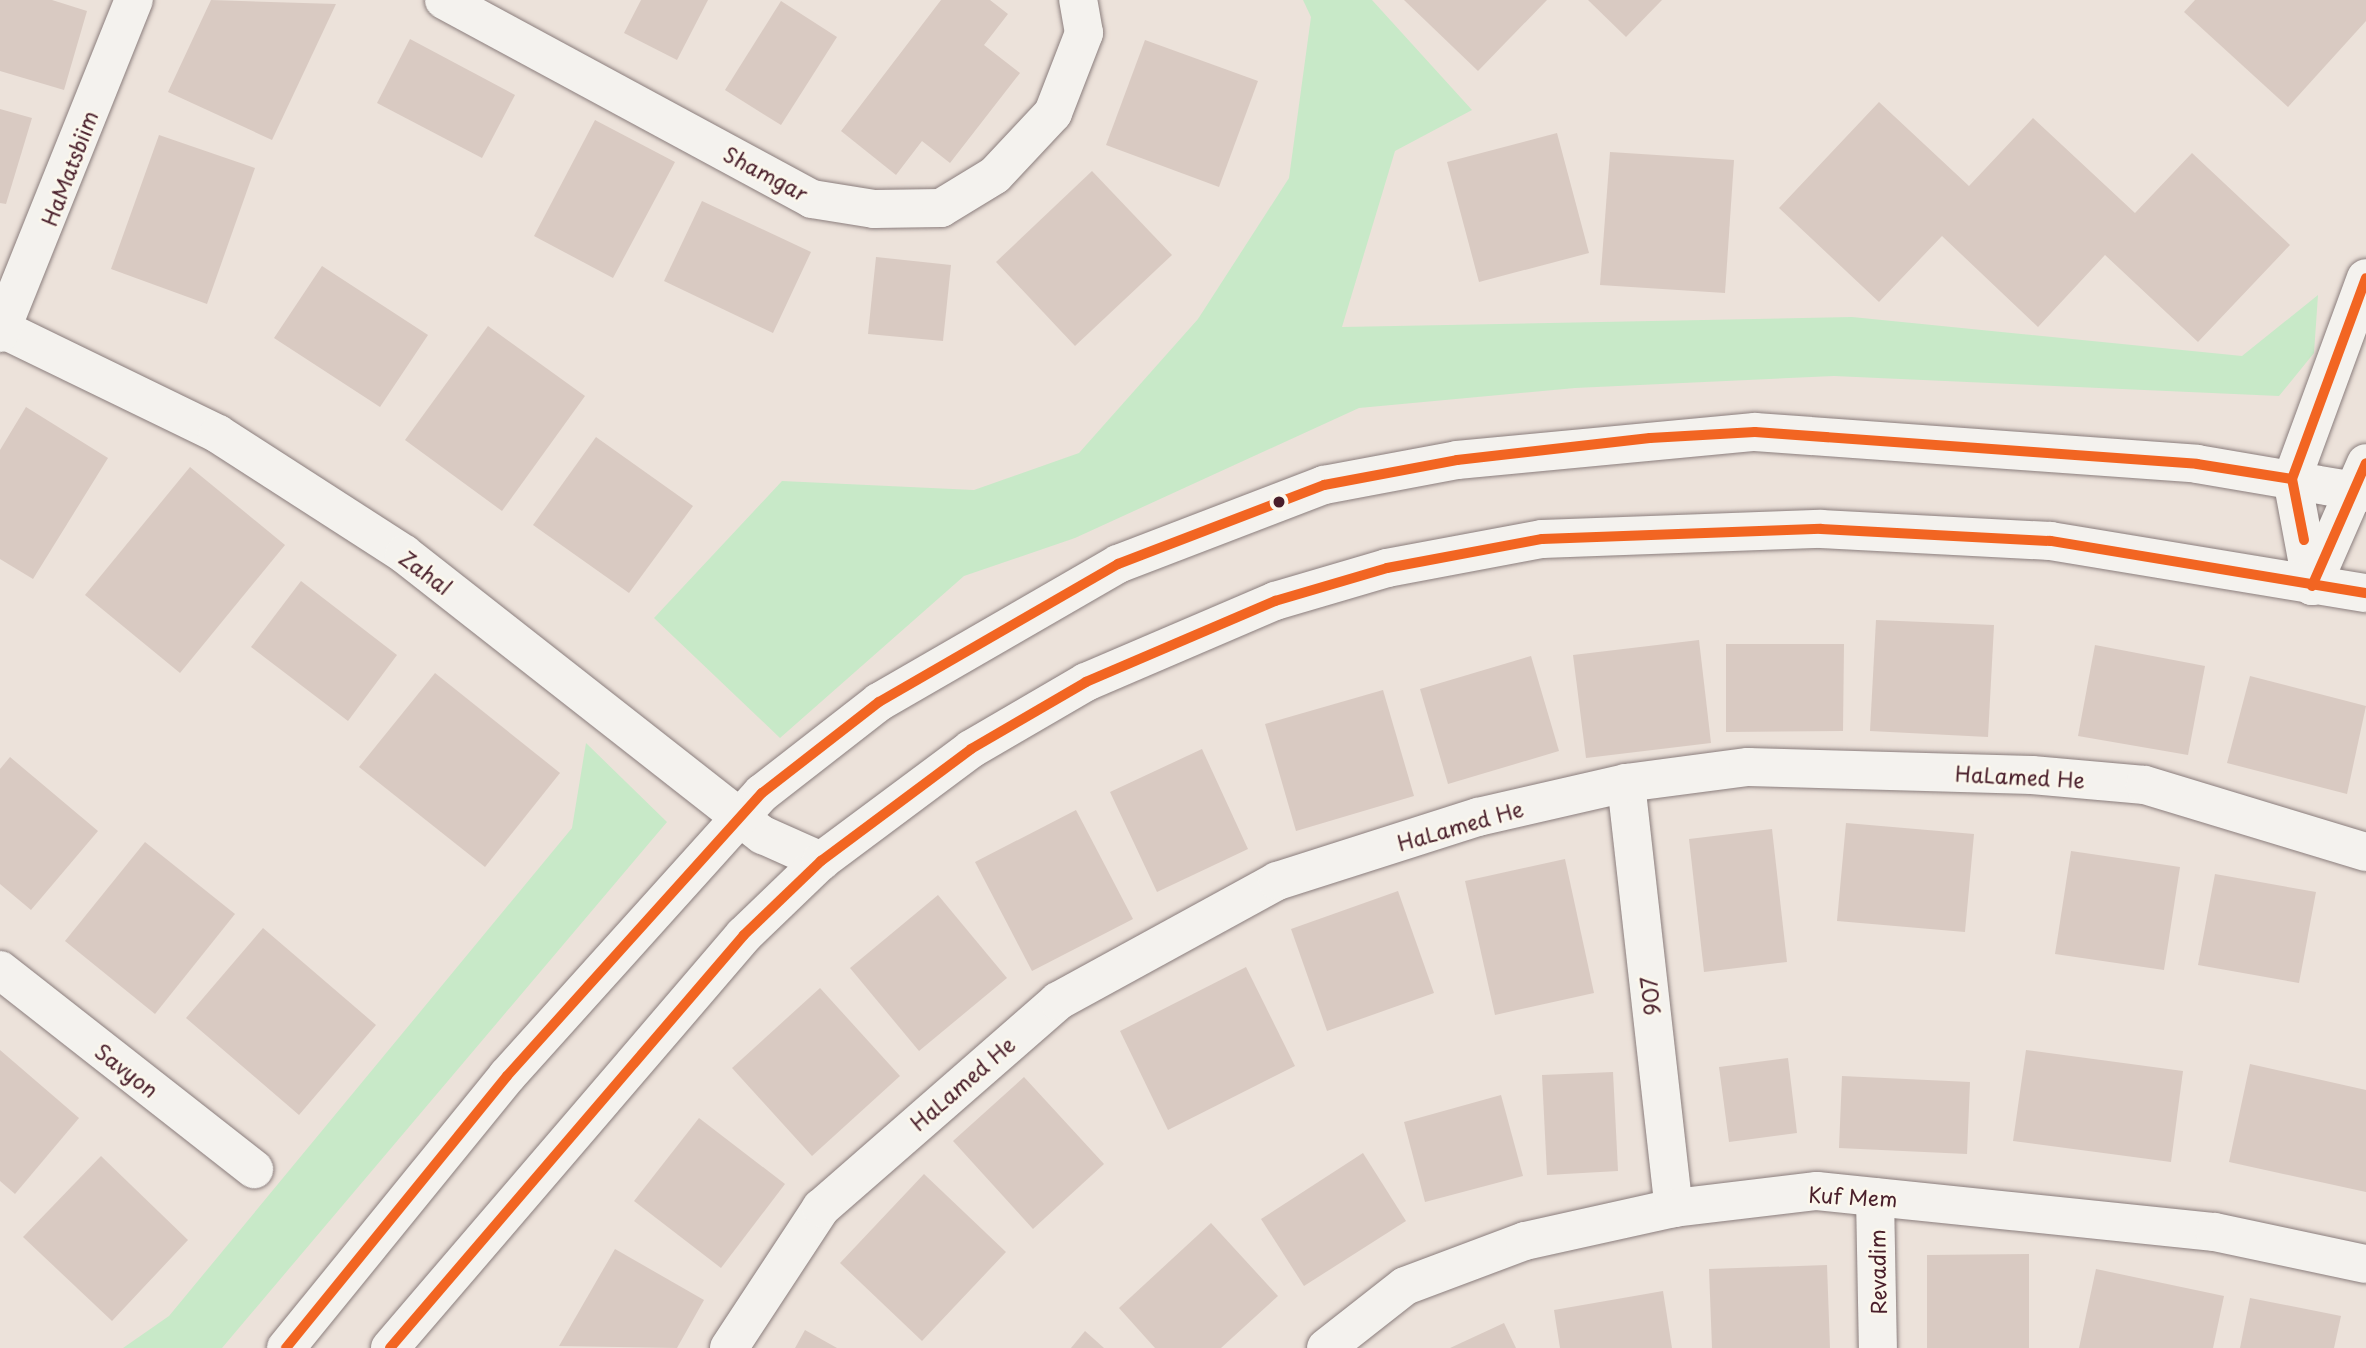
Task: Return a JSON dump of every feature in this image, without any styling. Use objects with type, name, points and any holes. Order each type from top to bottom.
[{"type":"street","name":"HaMatsbiim","points":[[1,330],[20,296],[134,0]]},
{"type":"street","name":"Shamgar","points":[[444,0],[811,199],[874,209],[941,208],[995,175],[1053,113],[1084,33],[1078,0]]},
{"type":"street","points":[[2312,586],[2292,479],[2366,278]]},
{"type":"street","name":"Zahal","points":[[1,330],[218,434],[404,554],[738,816],[779,845],[821,861]]},
{"type":"street","points":[[286,1348],[507,1076],[738,816],[878,702],[1118,564],[1324,485],[1457,460],[1755,432],[2197,464],[2292,479],[2362,483],[2312,586]]},
{"type":"street","points":[[390,1348],[744,935],[821,861],[971,749],[1086,682],[1275,601],[1387,568],[1542,539],[1821,528],[2051,541],[2366,593]]},
{"type":"street","name":"HaLamed He","points":[[729,1348],[821,1208],[1058,1001],[1277,881],[1479,817],[1626,783],[1748,767],[2133,784],[2366,852]]},
{"type":"street","name":"907","points":[[1626,783],[1674,1208]]},
{"type":"street","name":"Savyon","points":[[0,970],[254,1169]]},
{"type":"street","name":"Kuf Mem","points":[[1326,1348],[1405,1286],[1525,1241],[1674,1208],[1817,1191],[2215,1233],[2366,1264]]},
{"type":"street","name":"Revadim","points":[[1875,1197],[1878,1348]]},
{"type":"green space","points":[[1303,0],[1372,0],[1472,110],[1395,151],[1342,327],[1852,317],[2242,356],[2318,295],[2314,353],[2279,396],[1834,376],[1575,388],[1359,408],[1075,538],[964,576],[780,738],[654,618],[782,481],[974,490],[1079,453],[1198,319],[1289,178],[1311,17]]},
{"type":"green space","points":[[586,743],[667,822],[222,1348],[123,1348],[169,1316],[572,828]]},
{"type":"building","points":[[0,0],[52,0],[87,11],[64,90],[0,71]]},
{"type":"building","points":[[211,0],[336,4],[272,140],[168,92]]},
{"type":"building","points":[[641,0],[708,0],[677,60],[624,33]]},
{"type":"building","points":[[941,0],[990,0],[1008,14],[984,45],[1020,73],[950,163],[922,141],[896,175],[841,131]]},
{"type":"building","points":[[1404,0],[1547,0],[1478,71]]},
{"type":"building","points":[[1588,0],[1662,0],[1626,37]]},
{"type":"building","points":[[2195,0],[2366,0],[2366,21],[2288,107],[2184,12]]},
{"type":"building","points":[[781,1],[837,37],[781,125],[725,90]]},
{"type":"building","points":[[410,39],[515,95],[482,158],[377,103]]},
{"type":"building","points":[[1145,40],[1258,81],[1219,187],[1106,145]]},
{"type":"building","points":[[1879,102],[1969,186],[2033,118],[2135,213],[2192,153],[2290,245],[2198,342],[2105,255],[2038,327],[1942,236],[1879,302],[1779,208]]},
{"type":"building","points":[[0,109],[32,118],[6,204],[0,203]]},
{"type":"building","points":[[595,120],[675,162],[613,278],[534,236]]},
{"type":"building","points":[[1557,133],[1589,253],[1479,282],[1447,162]]},
{"type":"building","points":[[159,135],[255,168],[207,304],[111,269]]},
{"type":"building","points":[[1610,152],[1734,160],[1725,293],[1600,285]]},
{"type":"building","points":[[1092,171],[1172,255],[1075,346],[996,262]]},
{"type":"building","points":[[702,201],[811,252],[773,333],[664,281]]},
{"type":"building","points":[[876,257],[951,265],[943,341],[868,334]]},
{"type":"building","points":[[322,266],[428,335],[380,407],[274,338]]},
{"type":"building","points":[[488,326],[585,396],[502,511],[405,440]]},
{"type":"building","points":[[26,407],[108,458],[33,579],[0,559],[0,450]]},
{"type":"building","points":[[596,437],[693,506],[629,593],[533,525]]},
{"type":"building","points":[[190,467],[285,545],[180,673],[85,595]]},
{"type":"building","points":[[301,581],[397,655],[348,721],[251,647]]},
{"type":"building","points":[[1876,620],[1994,625],[1988,737],[1870,731]]},
{"type":"building","points":[[1699,640],[1711,743],[1586,758],[1573,655]]},
{"type":"building","points":[[1726,644],[1844,644],[1843,731],[1726,732]]},
{"type":"building","points":[[2095,645],[2205,666],[2188,755],[2078,736]]},
{"type":"building","points":[[1531,656],[1559,751],[1448,784],[1420,689]]},
{"type":"building","points":[[435,673],[560,773],[485,867],[359,767]]},
{"type":"building","points":[[2250,676],[2366,706],[2347,794],[2227,763]]},
{"type":"building","points":[[1383,690],[1414,796],[1296,831],[1265,724]]},
{"type":"building","points":[[1202,749],[1248,849],[1157,892],[1110,792]]},
{"type":"building","points":[[10,757],[98,831],[31,910],[0,884],[0,769]]},
{"type":"building","points":[[1076,810],[1133,919],[1032,971],[975,862]]},
{"type":"building","points":[[1846,823],[1974,834],[1965,932],[1837,921]]},
{"type":"building","points":[[1772,829],[1787,962],[1704,972],[1689,839]]},
{"type":"building","points":[[145,842],[235,914],[155,1014],[65,941]]},
{"type":"building","points":[[2071,851],[2180,867],[2164,970],[2055,954]]},
{"type":"building","points":[[1565,859],[1594,993],[1495,1015],[1465,881]]},
{"type":"building","points":[[2215,874],[2316,892],[2299,983],[2198,965]]},
{"type":"building","points":[[1398,891],[1434,993],[1327,1031],[1291,929]]},
{"type":"building","points":[[938,895],[1007,978],[919,1051],[850,968]]},
{"type":"building","points":[[263,928],[376,1025],[299,1115],[186,1018]]},
{"type":"building","points":[[1246,967],[1295,1066],[1168,1130],[1120,1031]]},
{"type":"building","points":[[820,988],[900,1076],[812,1156],[732,1068]]},
{"type":"building","points":[[0,1050],[79,1118],[15,1194],[0,1181]]},
{"type":"building","points":[[2026,1050],[2183,1071],[2171,1162],[2013,1141]]},
{"type":"building","points":[[1788,1058],[1797,1133],[1729,1142],[1719,1067]]},
{"type":"building","points":[[2250,1064],[2366,1090],[2366,1192],[2229,1162]]},
{"type":"building","points":[[1613,1072],[1618,1171],[1547,1175],[1542,1075]]},
{"type":"building","points":[[1842,1076],[1970,1082],[1967,1154],[1839,1148]]},
{"type":"building","points":[[1024,1077],[1104,1164],[1033,1229],[953,1141]]},
{"type":"building","points":[[1501,1095],[1523,1176],[1425,1202],[1404,1122]]},
{"type":"building","points":[[699,1118],[785,1184],[721,1268],[634,1201]]},
{"type":"building","points":[[1363,1153],[1406,1221],[1304,1286],[1261,1219]]},
{"type":"building","points":[[101,1156],[188,1240],[112,1321],[23,1237]]},
{"type":"building","points":[[924,1174],[1006,1252],[922,1341],[840,1263]]},
{"type":"building","points":[[1211,1223],[1278,1296],[1221,1348],[1155,1348],[1119,1308]]},
{"type":"building","points":[[615,1249],[704,1300],[677,1348],[559,1346]]},
{"type":"building","points":[[2029,1254],[2029,1348],[1927,1348],[1927,1255]]},
{"type":"building","points":[[1827,1265],[1830,1348],[1712,1348],[1709,1269]]},
{"type":"building","points":[[2096,1269],[2224,1296],[2213,1348],[2079,1348]]},
{"type":"building","points":[[1663,1291],[1672,1348],[1560,1348],[1554,1310]]},
{"type":"building","points":[[2250,1298],[2341,1316],[2334,1348],[2240,1348]]},
{"type":"building","points":[[1504,1323],[1516,1348],[1450,1348]]},
{"type":"building","points":[[805,1330],[837,1348],[795,1348]]},
{"type":"building","points":[[1085,1331],[1104,1348],[1071,1348]]},
{"type":"transit line","points":[[2304,540],[2292,479],[2366,278]]},
{"type":"transit line","points":[[286,1348],[507,1076],[762,793],[879,702],[1118,564],[1324,485],[1457,460],[1650,438],[1755,432],[2197,464],[2292,479]]},
{"type":"transit line","points":[[2312,586],[2366,463]]},
{"type":"transit line","points":[[390,1348],[744,935],[821,861],[971,749],[1086,682],[1275,601],[1387,568],[1542,539],[1821,529],[2051,541],[2366,593]]}]
